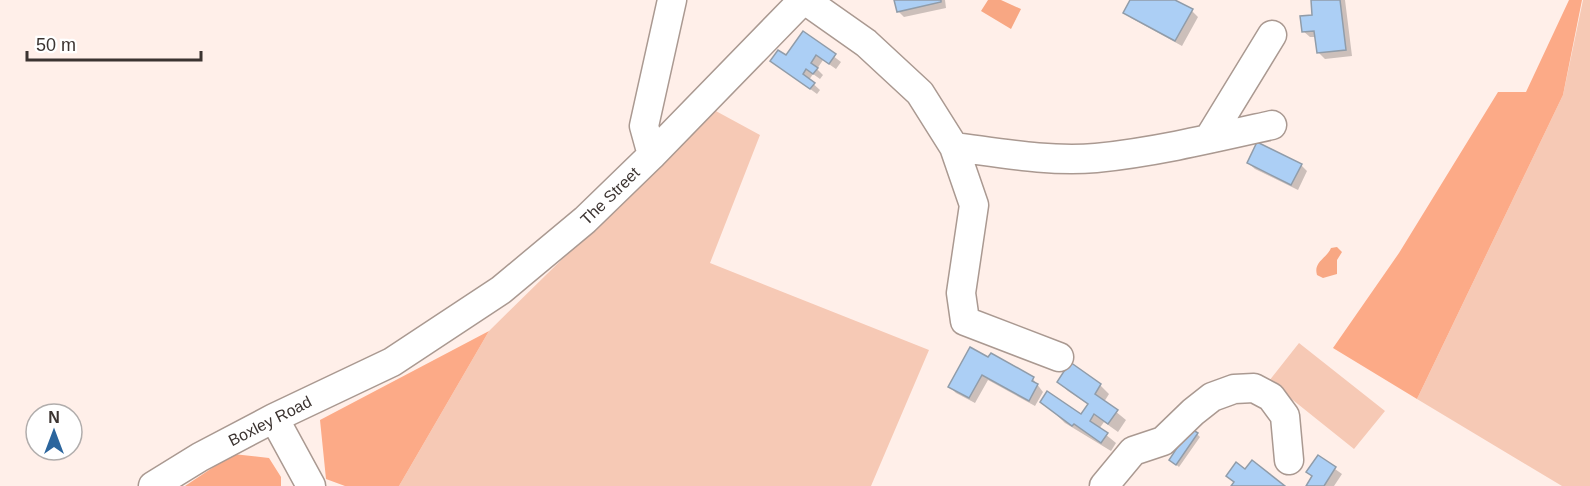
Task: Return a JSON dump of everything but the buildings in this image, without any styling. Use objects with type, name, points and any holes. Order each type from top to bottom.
[{"type":"street","points":[[652,156],[644,126],[672,0]]},
{"type":"street","points":[[804,0],[866,43],[920,93],[954,147],[974,205],[962,293],[965,321],[1059,357]]},
{"type":"street","name":"The Street","points":[[392,362],[501,290],[577,227],[652,156],[804,0]]},
{"type":"street","points":[[1209,138],[1272,35]]},
{"type":"street","points":[[954,147],[1026,157],[1094,158],[1181,145],[1272,125]]},
{"type":"street","name":"Boxley Road","points":[[153,486],[200,457],[274,418],[392,362]]},
{"type":"street","points":[[1104,486],[1133,451],[1163,441],[1212,397],[1234,388],[1254,388],[1270,397],[1285,416],[1289,460]]},
{"type":"street","points":[[274,418],[311,486]]},
{"type":"shaded area","points":[[988,0],[1001,0],[1021,9],[1011,29],[981,11]]},
{"type":"shaded area","points":[[1569,0],[1582,0],[1563,95],[1417,399],[1333,348],[1399,253],[1498,92],[1526,92]]},
{"type":"shaded area","points":[[1583,0],[1590,0],[1590,486],[1562,486],[1417,399],[1563,95]]},
{"type":"shaded area","points":[[714,110],[760,135],[710,263],[929,350],[871,486],[399,486],[489,331]]},
{"type":"shaded area","points":[[1337,247],[1342,252],[1337,260],[1337,274],[1323,278],[1317,275],[1319,263],[1331,248]]},
{"type":"shaded area","points":[[489,331],[399,486],[345,486],[326,479],[320,420]]},
{"type":"shaded area","points":[[1299,343],[1385,411],[1354,449],[1269,381]]},
{"type":"shaded area","points":[[233,454],[269,458],[281,477],[281,486],[185,486]]}]
